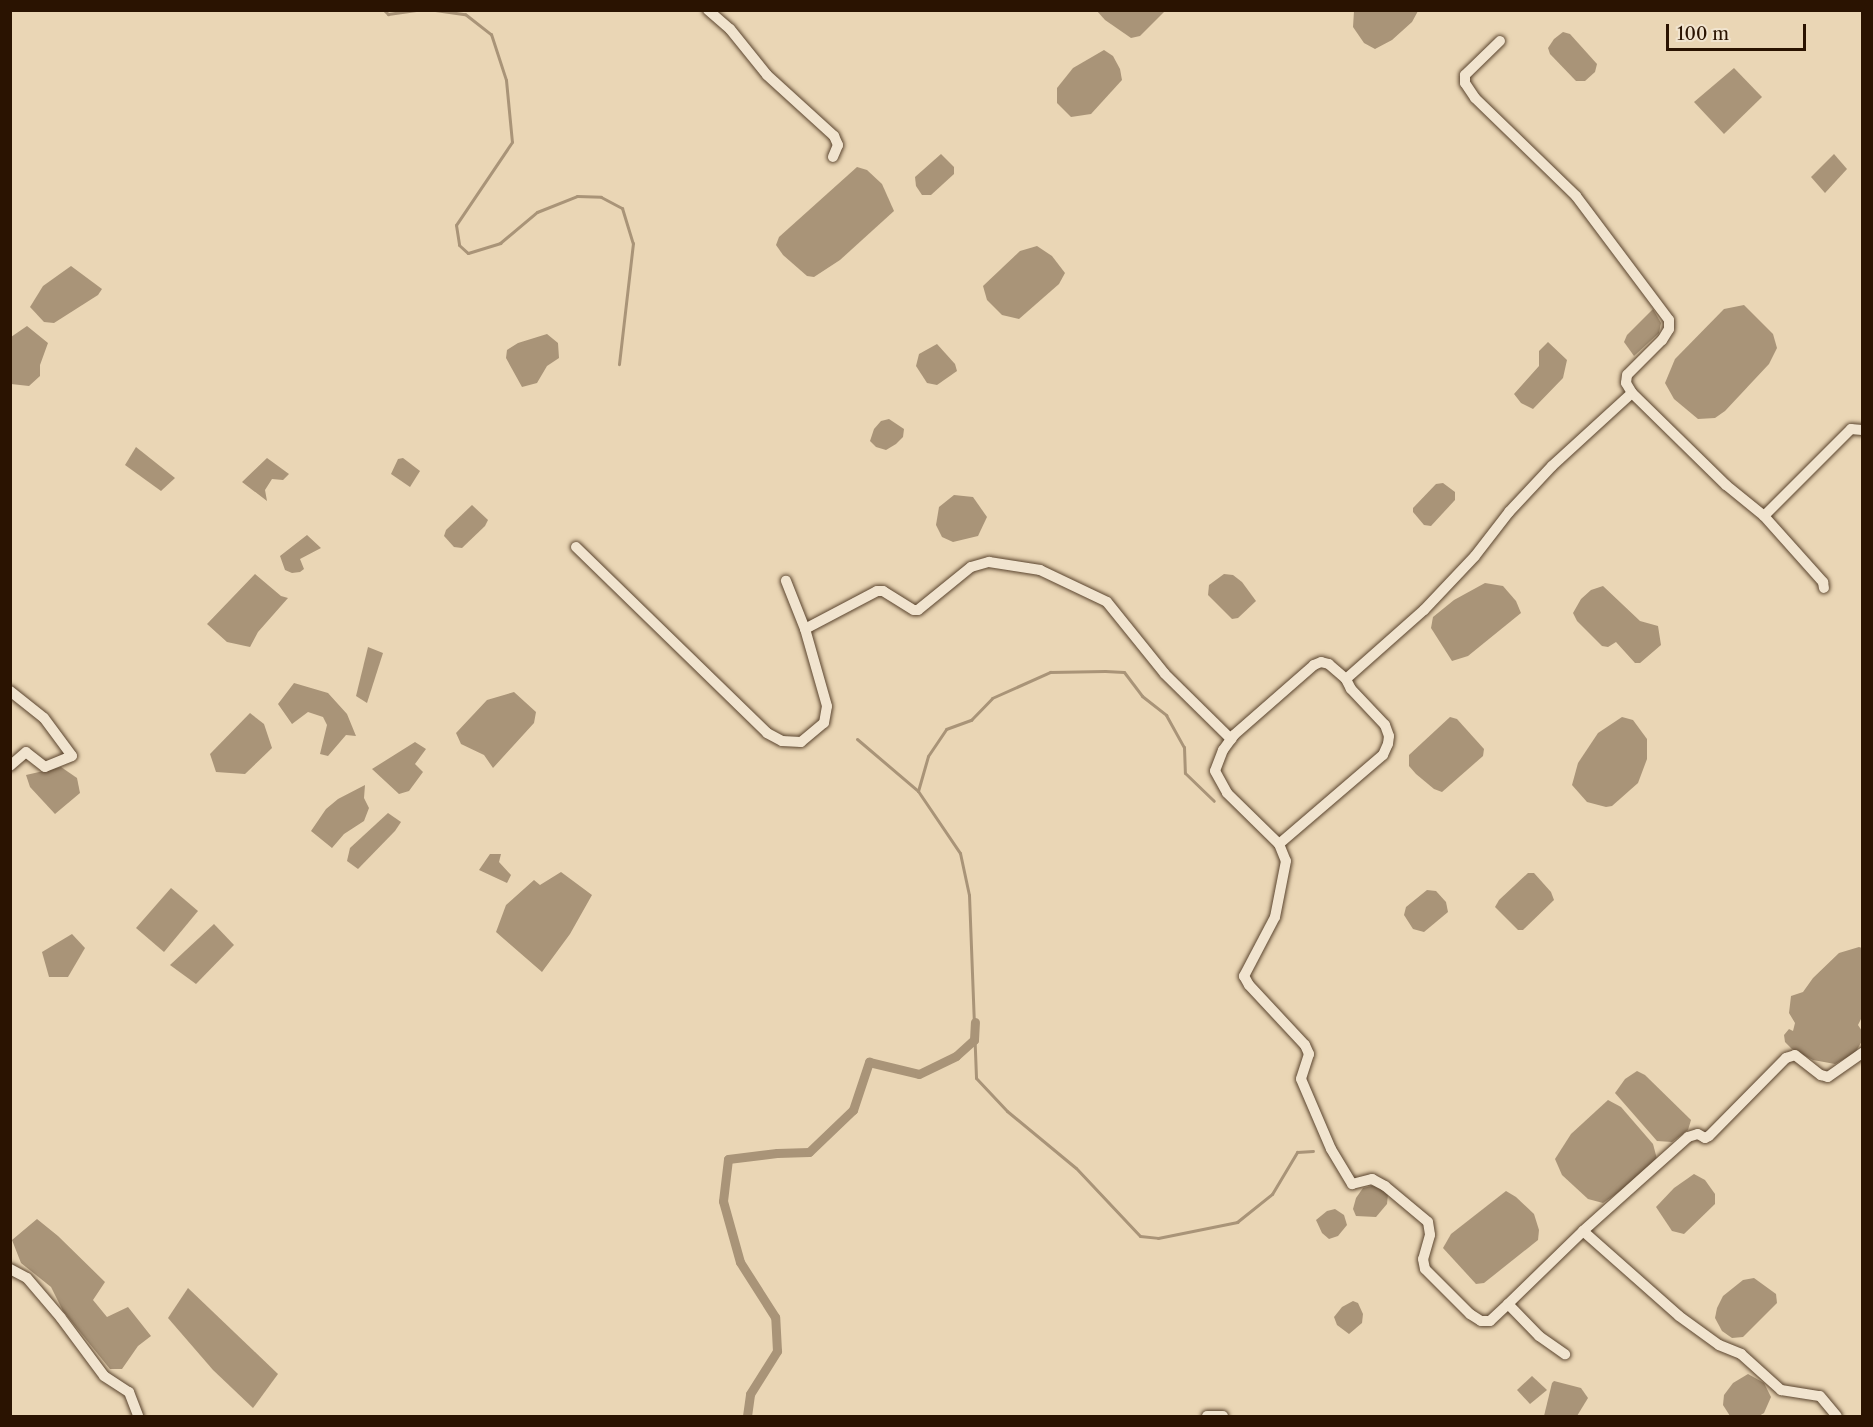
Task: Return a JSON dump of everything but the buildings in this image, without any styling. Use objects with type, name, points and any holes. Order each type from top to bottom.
[{"type":"street","points":[[708,10],[730,29],[767,75],[834,136],[838,145],[833,157]]},
{"type":"street","points":[[1500,41],[1465,75],[1465,82],[1475,98],[1576,196],[1669,320],[1669,329],[1662,340],[1627,375],[1626,383],[1632,393],[1726,485],[1764,516],[1823,582],[1824,588]]},
{"type":"street","points":[[1346,679],[1424,610],[1475,556],[1509,512],[1545,474],[1632,393]]},
{"type":"street","points":[[1764,516],[1851,429],[1863,430]]},
{"type":"street","points":[[576,547],[767,733],[782,741],[801,742],[824,723],[827,715],[805,629],[786,580]]},
{"type":"street","points":[[805,629],[877,591],[883,591],[914,610],[918,610],[972,567],[988,562],[1040,570],[1107,602],[1165,674],[1231,739]]},
{"type":"street","points":[[1280,844],[1383,755],[1388,744],[1389,736],[1385,725],[1351,689],[1346,679],[1329,664],[1321,662],[1231,739],[1223,750],[1215,771],[1227,793],[1280,844],[1286,861],[1275,917],[1244,976],[1249,985],[1305,1045],[1309,1054],[1301,1079],[1331,1149],[1352,1184],[1372,1179],[1385,1186],[1428,1222],[1430,1235],[1423,1259],[1425,1269],[1470,1314],[1481,1321],[1490,1321],[1583,1231],[1688,1137],[1698,1134],[1705,1138],[1709,1136],[1786,1058],[1795,1055],[1821,1075],[1828,1077],[1863,1053]]},
{"type":"street","points":[[10,691],[44,718],[72,756],[45,767],[26,752],[10,766]]},
{"type":"street","points":[[1583,1231],[1679,1316],[1719,1345],[1741,1354],[1781,1390],[1820,1396],[1837,1416]]},
{"type":"street","points":[[10,1269],[27,1278],[61,1318],[104,1376],[129,1392],[138,1416]]},
{"type":"street","points":[[1508,1304],[1539,1336],[1565,1354]]},
{"type":"street","points":[[1207,1416],[1223,1416]]},
{"type":"shaded area","points":[[1354,10],[1418,11],[1412,22],[1392,40],[1375,49],[1364,43],[1353,27]]},
{"type":"shaded area","points":[[1097,11],[1165,11],[1140,36],[1131,38],[1105,20]]},
{"type":"shaded area","points":[[1563,32],[1570,34],[1597,64],[1595,72],[1585,81],[1576,81],[1550,54],[1548,48]]},
{"type":"shaded area","points":[[1104,50],[1113,56],[1120,69],[1122,80],[1091,114],[1071,117],[1057,103],[1057,88],[1073,68]]},
{"type":"shaded area","points":[[1734,68],[1762,97],[1724,134],[1694,102]]},
{"type":"shaded area","points":[[941,154],[954,167],[954,174],[931,195],[922,195],[916,186],[915,177]]},
{"type":"shaded area","points":[[1834,154],[1847,169],[1825,193],[1811,177]]},
{"type":"shaded area","points":[[857,167],[867,170],[882,184],[894,211],[840,260],[814,277],[807,276],[783,255],[776,245],[779,237]]},
{"type":"shaded area","points":[[1037,246],[1052,256],[1065,273],[1059,284],[1019,319],[1002,315],[987,300],[983,286],[1020,251]]},
{"type":"shaded area","points":[[71,266],[102,289],[98,295],[54,323],[44,322],[30,307],[43,286]]},
{"type":"shaded area","points":[[1744,305],[1773,334],[1777,348],[1769,364],[1725,411],[1715,418],[1698,419],[1674,399],[1665,383],[1675,359],[1724,309]]},
{"type":"shaded area","points":[[1653,309],[1661,323],[1659,333],[1634,356],[1624,342],[1627,335]]},
{"type":"shaded area","points":[[27,326],[48,343],[40,365],[40,376],[29,386],[11,384],[11,337]]},
{"type":"shaded area","points":[[547,334],[558,343],[559,358],[547,366],[537,383],[522,387],[506,358],[507,350],[518,343]]},
{"type":"shaded area","points":[[1548,342],[1567,360],[1563,378],[1533,409],[1521,403],[1514,394],[1539,366],[1539,351]]},
{"type":"shaded area","points":[[937,344],[955,364],[957,371],[937,385],[927,383],[916,366],[919,354]]},
{"type":"shaded area","points":[[889,419],[904,429],[903,437],[886,450],[876,447],[870,441],[874,429],[881,421]]},
{"type":"shaded area","points":[[136,447],[175,478],[161,491],[125,465]]},
{"type":"shaded area","points":[[267,458],[289,474],[283,480],[272,479],[265,490],[267,501],[242,482]]},
{"type":"shaded area","points":[[403,458],[420,471],[410,487],[391,474],[398,459]]},
{"type":"shaded area","points":[[1443,483],[1455,492],[1455,500],[1431,526],[1424,525],[1413,512],[1413,508],[1436,484]]},
{"type":"shaded area","points":[[954,495],[973,497],[987,517],[978,536],[953,542],[942,537],[936,525],[939,507]]},
{"type":"shaded area","points":[[472,505],[488,520],[485,526],[462,548],[454,547],[444,536],[446,530]]},
{"type":"shaded area","points":[[307,535],[321,548],[300,559],[304,569],[300,572],[292,573],[285,570],[280,556]]},
{"type":"shaded area","points":[[255,574],[281,596],[288,598],[258,632],[250,647],[227,642],[207,624]]},
{"type":"shaded area","points":[[1224,574],[1233,575],[1242,582],[1256,601],[1238,618],[1232,619],[1208,595],[1209,585]]},
{"type":"shaded area","points":[[1485,583],[1503,586],[1516,601],[1521,613],[1468,656],[1452,661],[1431,628],[1433,617],[1454,600]]},
{"type":"shaded area","points":[[1603,586],[1640,621],[1658,626],[1661,645],[1640,663],[1635,663],[1616,642],[1608,647],[1602,646],[1577,621],[1573,613],[1581,599],[1591,590]]},
{"type":"shaded area","points":[[368,647],[383,653],[367,703],[356,696]]},
{"type":"shaded area","points":[[294,683],[328,693],[347,714],[356,736],[346,735],[328,756],[320,754],[327,725],[323,717],[308,712],[292,724],[278,704]]},
{"type":"shaded area","points":[[514,692],[536,712],[534,723],[493,768],[484,755],[461,744],[456,733],[487,700]]},
{"type":"shaded area","points":[[250,713],[264,724],[272,748],[245,774],[216,772],[210,754]]},
{"type":"shaded area","points":[[1450,717],[1457,719],[1484,749],[1483,756],[1442,792],[1434,789],[1416,774],[1409,766],[1409,755]]},
{"type":"shaded area","points":[[1622,717],[1633,720],[1647,739],[1647,759],[1638,783],[1612,806],[1606,807],[1587,802],[1572,785],[1578,763],[1598,733]]},
{"type":"shaded area","points":[[415,742],[426,749],[415,764],[423,772],[409,791],[399,794],[372,769]]},
{"type":"shaded area","points":[[61,767],[77,778],[80,793],[55,814],[30,787],[26,775]]},
{"type":"shaded area","points":[[365,785],[364,798],[369,808],[364,821],[344,834],[332,848],[311,831],[326,809],[338,799]]},
{"type":"shaded area","points":[[388,813],[401,822],[358,869],[347,861],[350,848]]},
{"type":"shaded area","points":[[490,854],[501,854],[499,862],[511,875],[507,883],[479,870]]},
{"type":"shaded area","points":[[561,872],[592,895],[570,934],[542,972],[496,932],[506,905],[534,880],[540,885]]},
{"type":"shaded area","points":[[1528,873],[1534,873],[1551,892],[1554,900],[1523,930],[1518,930],[1495,907],[1499,900]]},
{"type":"shaded area","points":[[171,888],[198,911],[164,952],[136,928]]},
{"type":"shaded area","points":[[1427,890],[1436,891],[1446,902],[1448,912],[1424,932],[1413,929],[1404,915],[1406,907]]},
{"type":"shaded area","points":[[214,924],[234,945],[196,984],[170,965]]},
{"type":"shaded area","points":[[72,934],[85,948],[68,977],[49,977],[42,952]]},
{"type":"shaded area","points":[[1862,948],[1862,1017],[1858,1025],[1862,1031],[1862,1041],[1855,1053],[1835,1064],[1813,1060],[1792,1049],[1785,1042],[1784,1035],[1789,1029],[1793,1031],[1795,1023],[1789,1013],[1791,996],[1803,992],[1813,978],[1839,953]]},
{"type":"shaded area","points":[[1637,1071],[1645,1075],[1691,1120],[1688,1130],[1672,1142],[1657,1141],[1615,1093],[1625,1079]]},
{"type":"shaded area","points":[[1608,1100],[1621,1107],[1653,1144],[1657,1159],[1629,1185],[1603,1203],[1588,1199],[1562,1175],[1555,1159],[1571,1134]]},
{"type":"shaded area","points":[[1694,1174],[1705,1180],[1715,1194],[1715,1204],[1684,1234],[1672,1231],[1656,1207],[1674,1188]]},
{"type":"shaded area","points":[[1376,1185],[1388,1194],[1387,1204],[1376,1217],[1356,1216],[1353,1209],[1356,1198],[1363,1188]]},
{"type":"shaded area","points":[[1506,1191],[1534,1214],[1539,1230],[1538,1240],[1484,1283],[1476,1284],[1443,1248],[1451,1234]]},
{"type":"shaded area","points":[[1335,1209],[1344,1215],[1347,1225],[1338,1236],[1329,1239],[1322,1233],[1316,1220],[1327,1211]]},
{"type":"shaded area","points":[[37,1219],[58,1236],[105,1282],[93,1300],[107,1317],[128,1307],[151,1336],[138,1346],[122,1369],[110,1369],[63,1311],[51,1287],[21,1263],[12,1240]]},
{"type":"shaded area","points":[[1754,1278],[1776,1294],[1777,1303],[1743,1337],[1732,1338],[1722,1331],[1715,1318],[1717,1308],[1723,1296],[1743,1280]]},
{"type":"shaded area","points":[[188,1288],[278,1374],[253,1408],[213,1370],[168,1318]]},
{"type":"shaded area","points":[[1353,1301],[1358,1303],[1363,1314],[1362,1323],[1349,1334],[1337,1325],[1334,1317],[1342,1307]]},
{"type":"shaded area","points":[[1748,1374],[1764,1383],[1771,1397],[1764,1413],[1759,1416],[1730,1416],[1723,1405],[1724,1395],[1733,1383]]},
{"type":"shaded area","points":[[1532,1376],[1547,1390],[1530,1404],[1517,1390]]},
{"type":"shaded area","points":[[1554,1381],[1581,1388],[1588,1398],[1577,1416],[1544,1416]]},
{"type":"waterway","points":[[384,10],[388,14],[418,10]]},
{"type":"waterway","points":[[435,10],[465,14],[491,34],[506,80],[512,142],[456,225],[459,245],[468,253],[500,243],[537,212],[577,196],[601,197],[622,208],[633,243],[619,364]]},
{"type":"waterway","points":[[918,791],[928,756],[946,729],[971,720],[992,698],[1050,672],[1105,671],[1124,672],[1142,696],[1166,715],[1184,747],[1185,773],[1214,801]]},
{"type":"waterway","points":[[857,739],[918,791],[960,853],[969,895],[976,1078],[1007,1111],[1076,1168],[1140,1236],[1158,1238],[1237,1222],[1272,1194],[1297,1152],[1313,1151]]},
{"type":"waterway","points":[[747,1416],[750,1394],[777,1351],[775,1317],[740,1262],[723,1201],[728,1159],[809,1152],[853,1110],[869,1062],[919,1074],[956,1056],[974,1040],[975,1022]]}]
